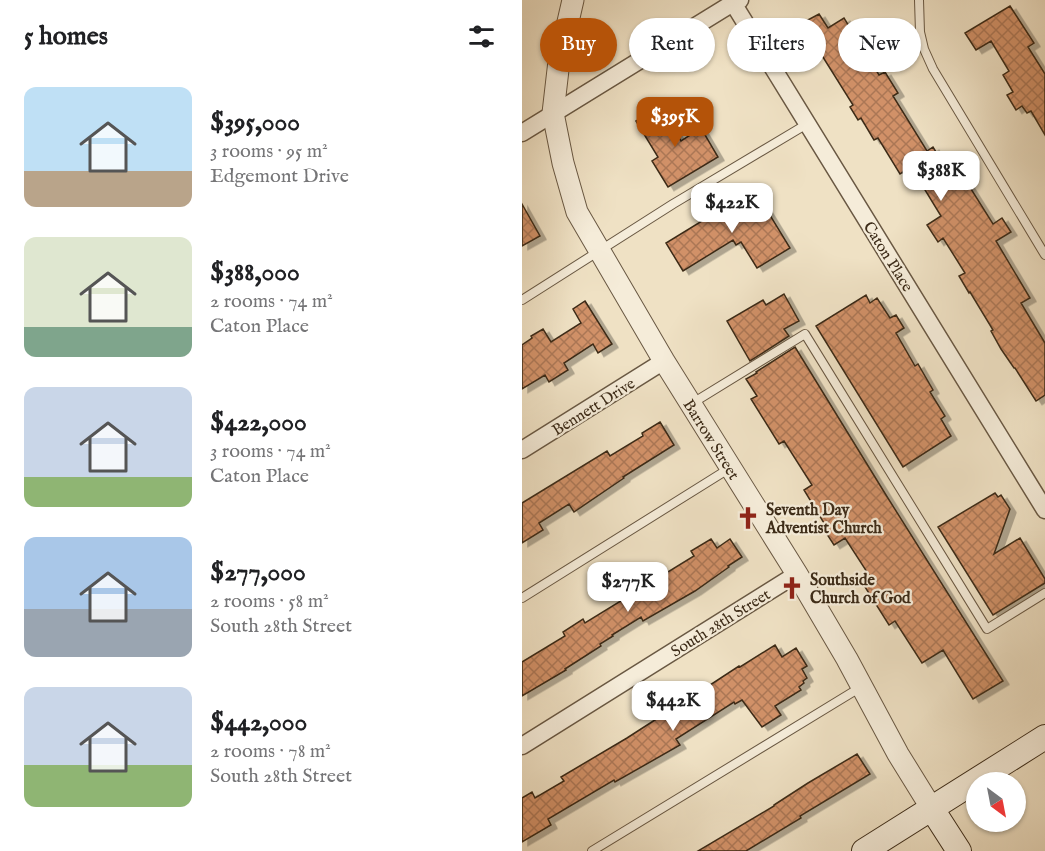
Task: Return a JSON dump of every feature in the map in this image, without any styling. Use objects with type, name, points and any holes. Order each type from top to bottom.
[{"type":"main road","points":[[864,851],[1045,737]]},
{"type":"main road","name":"Barrow Street","points":[[932,809],[959,851]]},
{"type":"street","name":"Barrow Street","points":[[573,0],[559,61],[554,113],[577,212],[664,361],[847,659],[898,754],[932,809]]},
{"type":"street","points":[[522,133],[736,2]]},
{"type":"street","name":"Caton Place","points":[[736,2],[807,124],[1045,510]]},
{"type":"street","name":"Bennett Drive","points":[[522,450],[664,361]]},
{"type":"street","name":"South 28th Street","points":[[522,746],[796,574]]},
{"type":"lane","points":[[919,0],[920,32],[924,49],[933,69],[1045,255]]},
{"type":"lane","points":[[522,300],[674,204],[807,124]]},
{"type":"lane","points":[[691,404],[805,334],[987,629],[1045,593]]},
{"type":"lane","points":[[522,598],[730,467]]},
{"type":"lane","points":[[592,851],[862,686]]},
{"type":"building","points":[[1010,6],[1034,43],[1028,47],[1045,74],[1045,135],[1031,111],[1027,113],[1022,106],[1016,110],[1007,95],[1013,92],[1003,75],[1009,71],[991,41],[976,50],[965,33]]},
{"type":"building","points":[[838,22],[838,72],[877,72],[879,75],[885,72],[898,93],[893,96],[927,151],[933,147],[952,178],[961,173],[993,224],[1002,218],[1011,232],[996,241],[1030,298],[1021,303],[1045,343],[1045,395],[1036,401],[1001,349],[991,331],[993,330],[959,276],[965,273],[943,238],[938,242],[927,225],[941,216],[919,180],[911,185],[903,172],[900,174],[878,138],[874,140],[861,118],[858,120],[850,107],[853,105],[826,62],[826,25],[828,28]]},
{"type":"building","points":[[660,107],[681,141],[701,128],[718,157],[668,187],[652,161],[658,157],[636,121]]},
{"type":"building","points":[[754,189],[790,248],[757,268],[741,242],[736,245],[733,240],[683,271],[666,243]]},
{"type":"building","points":[[522,204],[540,236],[522,246]]},
{"type":"building","points":[[784,294],[799,321],[784,329],[789,336],[750,361],[727,321],[763,300],[766,305]]},
{"type":"building","points":[[866,295],[870,303],[877,298],[890,318],[896,315],[904,328],[896,333],[915,366],[918,364],[933,390],[930,392],[945,416],[941,419],[951,436],[903,467],[816,326]]},
{"type":"building","points":[[585,301],[612,344],[598,353],[593,344],[564,363],[568,370],[549,382],[545,375],[522,389],[522,345],[543,329],[551,342],[581,323],[573,309]]},
{"type":"building","points":[[795,347],[1003,681],[973,699],[943,650],[922,663],[895,621],[889,625],[865,587],[872,582],[869,575],[845,538],[834,545],[821,525],[824,523],[804,490],[812,485],[784,441],[779,444],[751,399],[757,396],[746,379]]},
{"type":"building","points":[[660,422],[674,445],[623,477],[574,512],[569,504],[539,523],[543,530],[522,543],[522,503],[607,451],[610,456],[643,436],[642,433]]},
{"type":"building","points":[[995,493],[998,497],[1001,495],[1010,509],[994,554],[1020,538],[1045,579],[1045,583],[993,615],[938,527]]},
{"type":"building","points":[[711,539],[717,548],[730,539],[742,557],[695,591],[643,621],[641,617],[612,635],[600,644],[601,646],[566,670],[522,696],[522,662],[565,636],[563,632],[583,619],[585,623],[694,556],[691,551]]},
{"type":"building","points":[[775,645],[782,657],[796,648],[807,666],[802,669],[807,678],[799,687],[801,690],[775,706],[781,715],[762,727],[742,700],[735,704],[734,702],[676,739],[680,745],[548,819],[551,825],[522,842],[522,798],[532,792],[535,798],[564,781],[561,777],[661,716],[663,718],[739,666]]},
{"type":"building","points":[[857,754],[870,774],[800,816],[801,818],[746,851],[698,851],[774,806]]},
{"type":"place","name":"Seventh Day Adventist Church","points":[[748,518]]},
{"type":"place","name":"Southside Church of God","points":[[792,588]]}]
